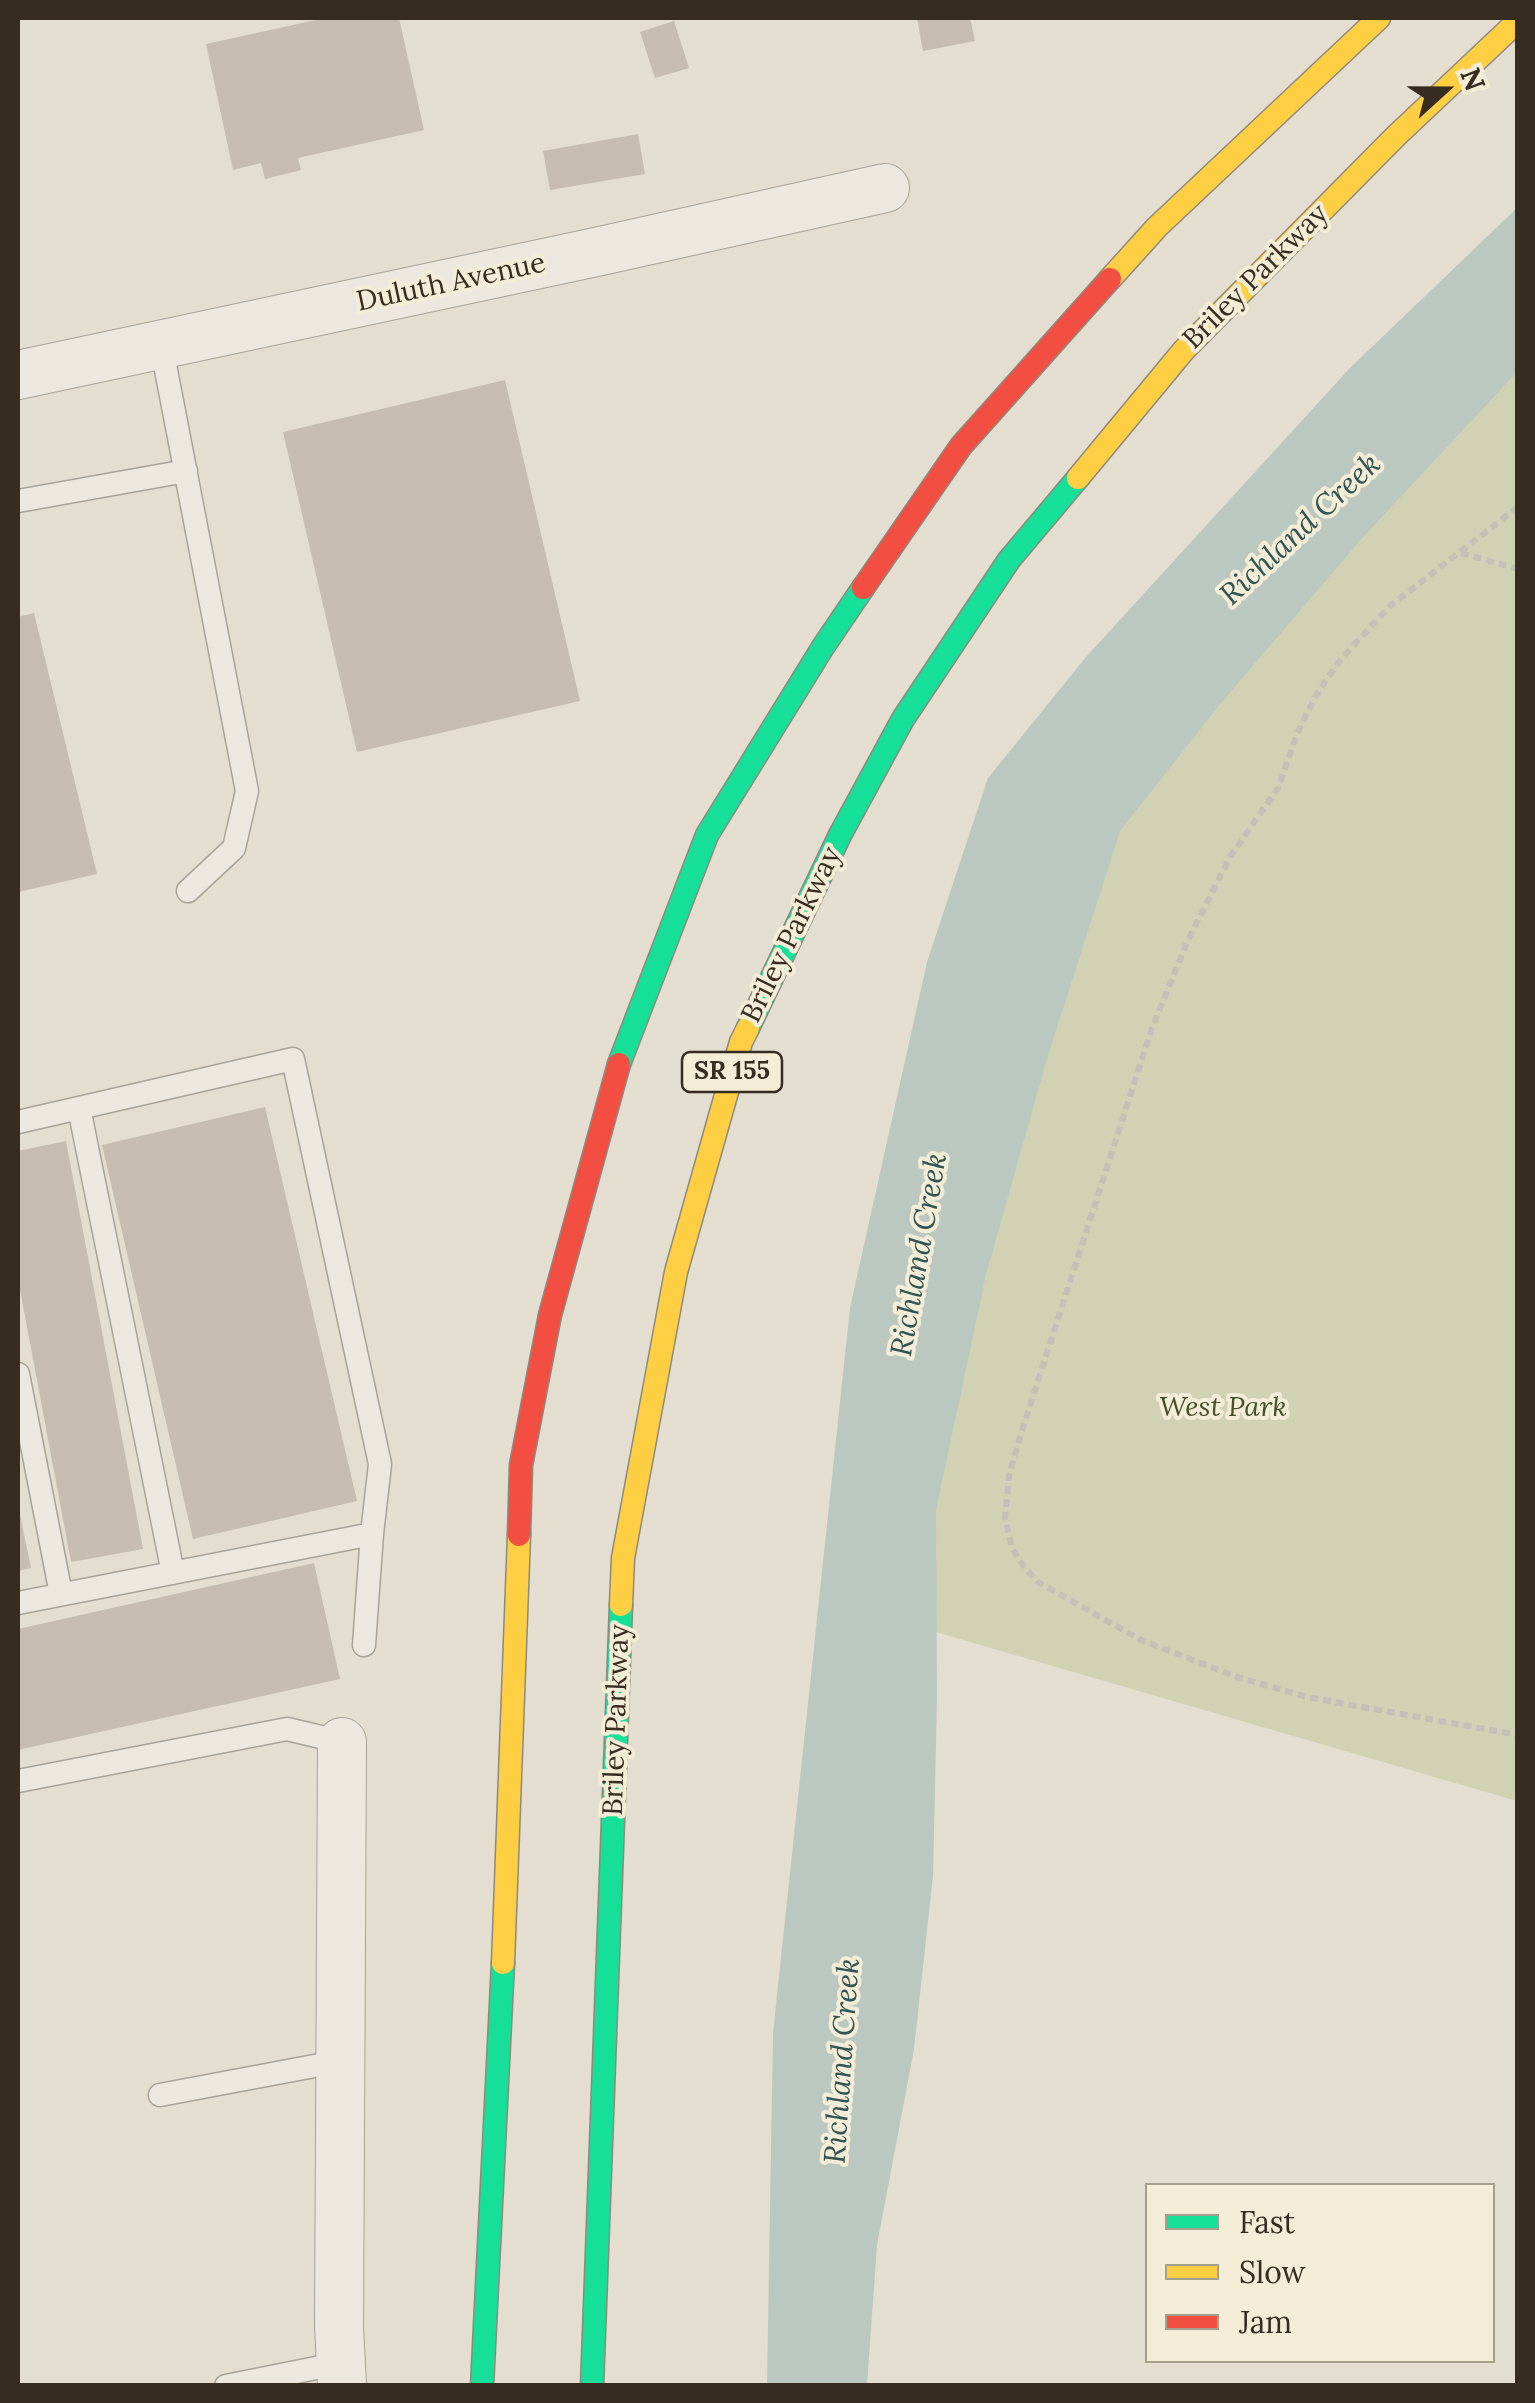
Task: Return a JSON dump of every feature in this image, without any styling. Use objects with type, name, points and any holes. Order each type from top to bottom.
[{"type":"highway","points":[[482,2386],[505,1926],[521,1465],[550,1315],[622,1052],[707,835],[824,647],[961,446],[1157,227],[1379,18]]},
{"type":"highway","name":"Briley Parkway","points":[[592,2386],[623,1558],[676,1272],[741,1042],[840,835],[902,719],[1009,560],[1184,350],[1397,135],[1518,21]]},
{"type":"street","name":"Duluth Avenue","points":[[18,374],[884,188]]},
{"type":"street","points":[[342,1742],[342,2374]]},
{"type":"lane","points":[[161,344],[248,791],[234,848],[188,891]]},
{"type":"lane","points":[[18,500],[186,471]]},
{"type":"lane","points":[[18,1122],[293,1059],[380,1464],[364,1645]]},
{"type":"lane","points":[[79,1108],[173,1572]]},
{"type":"lane","points":[[18,1374],[62,1594]]},
{"type":"lane","points":[[18,1602],[372,1534]]},
{"type":"lane","points":[[18,1781],[287,1729],[342,1742]]},
{"type":"lane","points":[[160,2095],[340,2060]]},
{"type":"lane","points":[[226,2386],[342,2374]]},
{"type":"path","points":[[1518,508],[1390,606],[1341,659],[1316,695],[1278,788],[1230,857],[1188,940],[1152,1028],[1024,1424],[1009,1474],[1004,1518],[1012,1548],[1038,1582],[1140,1640],[1237,1677],[1307,1697],[1518,1735]]},
{"type":"path","points":[[1461,553],[1518,569]]},
{"type":"green space","name":"West Park","points":[[1517,316],[1517,1801],[898,1621],[1112,781]]},
{"type":"water","name":"Richland Creek","points":[[1517,208],[1517,372],[1364,536],[1221,703],[1120,831],[1046,1062],[986,1275],[936,1510],[933,1876],[914,2049],[877,2245],[867,2385],[767,2385],[773,2033],[850,1308],[927,962],[988,778],[1086,657],[1350,368]]},
{"type":"building","points":[[325,18],[399,18],[424,130],[298,158],[301,170],[265,179],[261,163],[233,170],[206,44]]},
{"type":"building","points":[[917,18],[970,18],[975,41],[923,51]]},
{"type":"building","points":[[674,21],[689,68],[655,78],[640,32]]},
{"type":"building","points":[[638,134],[645,174],[550,190],[543,151]]},
{"type":"building","points":[[505,380],[580,701],[357,752],[283,432]]},
{"type":"building","points":[[34,613],[97,874],[18,892],[18,617]]},
{"type":"building","points":[[265,1107],[357,1501],[193,1539],[102,1145]]},
{"type":"building","points":[[66,1141],[143,1549],[71,1562],[18,1279],[18,1151]]},
{"type":"building","points":[[18,1511],[31,1568],[18,1571]]},
{"type":"building","points":[[314,1563],[340,1679],[18,1750],[18,1629]]},
{"type":"traffic: fast","points":[[748,1028],[840,835],[903,719],[1009,560],[1078,478]]},
{"type":"traffic: fast","points":[[619,1064],[707,835],[863,588]]},
{"type":"traffic: fast","points":[[592,2386],[621,1605]]},
{"type":"traffic: fast","points":[[482,2386],[503,1963]]},
{"type":"traffic: slow","points":[[1110,279],[1157,227],[1379,18]]},
{"type":"traffic: slow","points":[[1078,478],[1184,350],[1397,135],[1518,21]]},
{"type":"traffic: slow","points":[[621,1605],[623,1558],[676,1272],[748,1028]]},
{"type":"traffic: slow","points":[[503,1963],[519,1535]]},
{"type":"traffic: jam","points":[[863,588],[961,446],[1110,279]]},
{"type":"traffic: jam","points":[[519,1535],[521,1465],[550,1315],[619,1064]]}]
